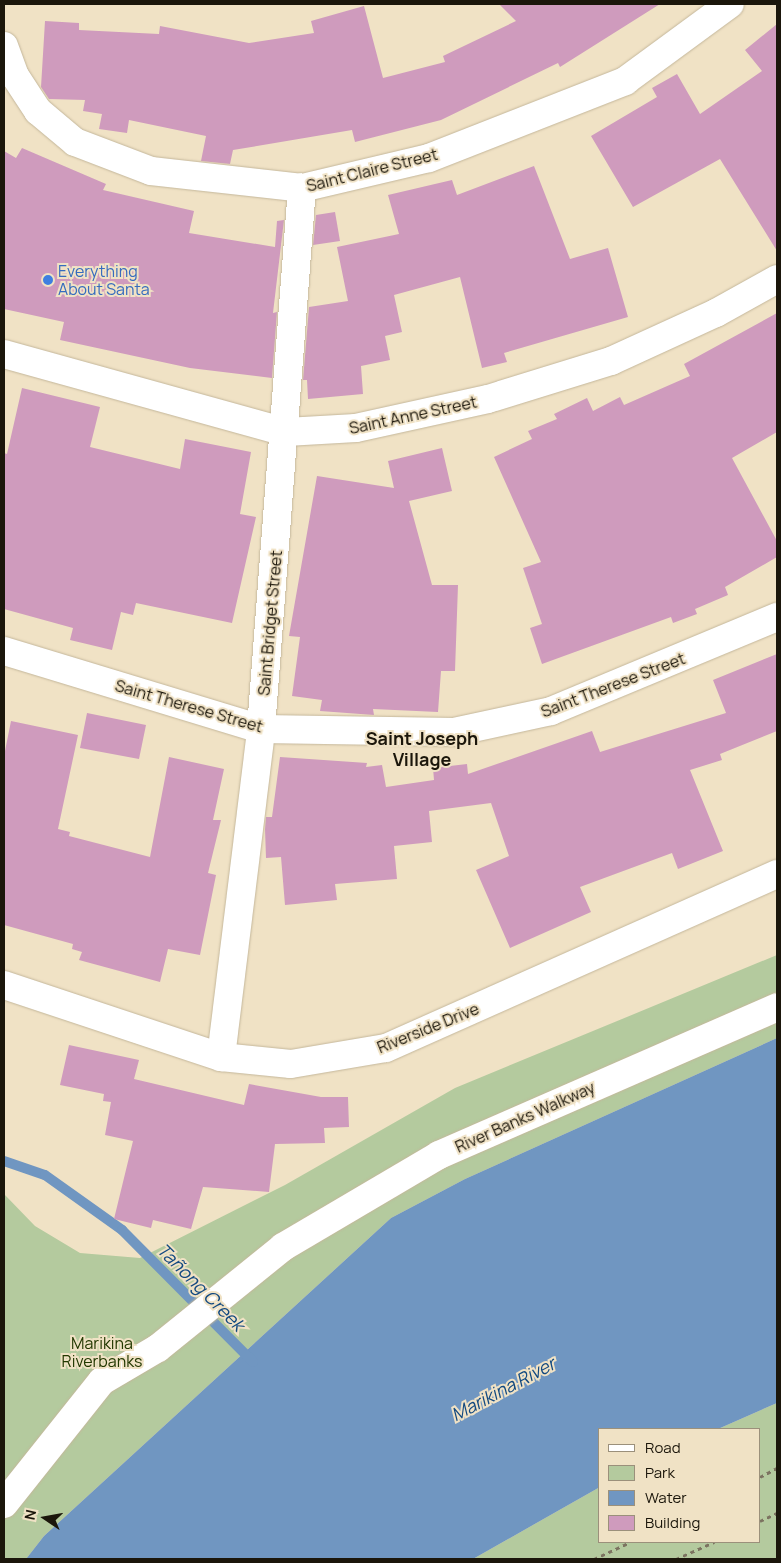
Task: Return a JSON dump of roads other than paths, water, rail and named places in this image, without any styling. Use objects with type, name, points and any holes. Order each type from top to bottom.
[{"type":"street","name":"Saint Claire Street","points":[[4,46],[15,76],[38,111],[75,142],[151,170],[302,188],[428,158],[625,81],[730,4]]},
{"type":"street","name":"Saint Bridget Street","points":[[221,1057],[261,729],[286,432],[302,188]]},
{"type":"street","name":"Saint Anne Street","points":[[4,354],[286,432],[366,426],[488,399],[611,361],[716,313],[777,279]]},
{"type":"street","name":"Saint Therese Street","points":[[4,651],[261,729],[454,732],[551,711],[777,617]]},
{"type":"street","name":"Riverside Drive","points":[[4,985],[221,1057],[292,1064],[386,1048],[777,874]]},
{"type":"street","name":"River Banks Walkway","points":[[4,1504],[102,1380],[158,1348],[283,1247],[439,1155],[777,1006]]},
{"type":"water","name":"Marikina River","points":[[777,1038],[777,1403],[720,1428],[598,1428],[598,1488],[473,1559],[26,1559],[44,1536],[391,1218],[465,1179]]},
{"type":"waterway","name":"Tañong Creek","points":[[4,1161],[45,1175],[122,1230],[253,1362]]},
{"type":"place","name":"Everything About Santa","points":[[48,280]]},
{"type":"district","name":"Saint Joseph Village","points":[[422,750]]},
{"type":"park label","name":"Marikina Riverbanks","points":[[102,1352]]}]
